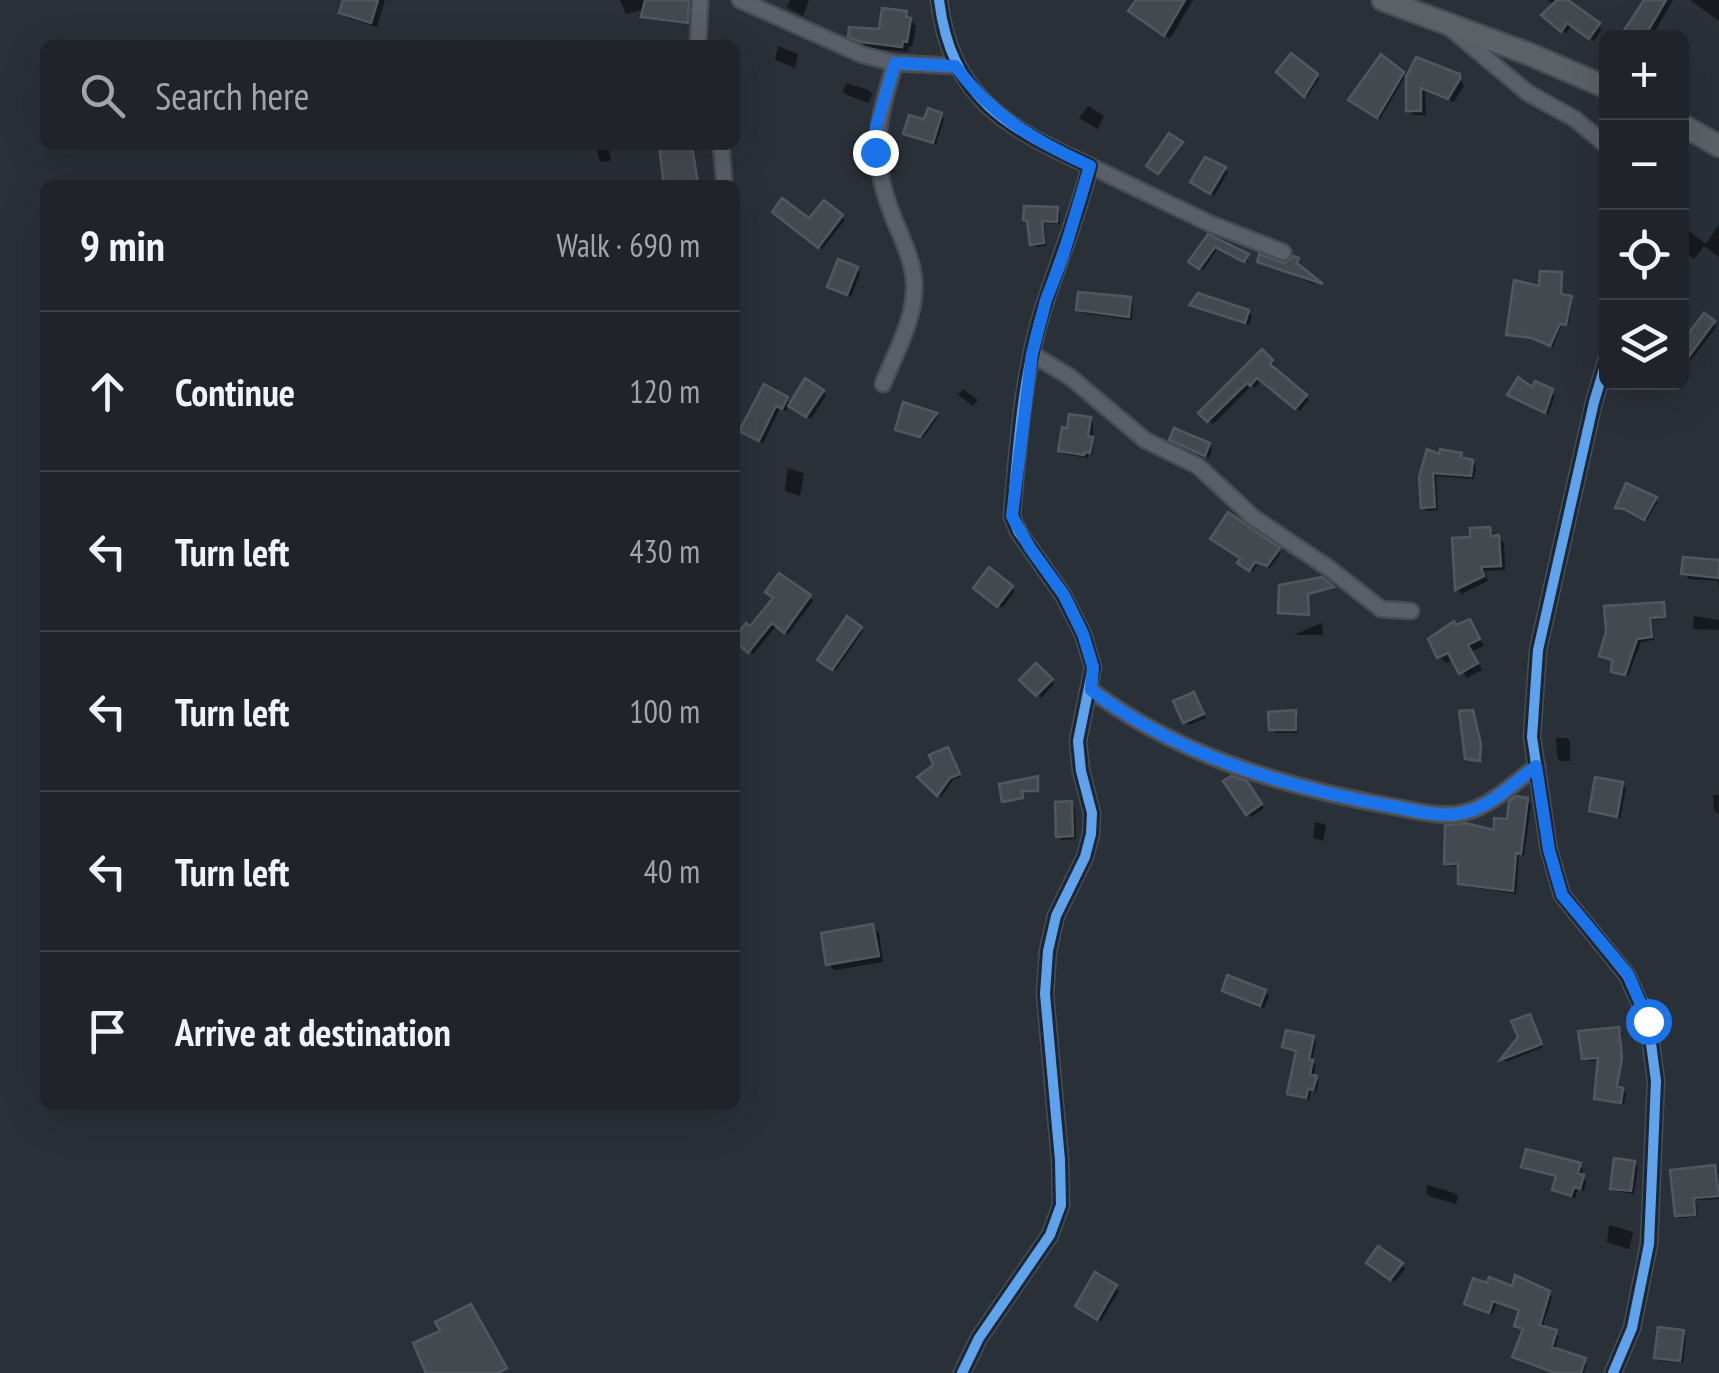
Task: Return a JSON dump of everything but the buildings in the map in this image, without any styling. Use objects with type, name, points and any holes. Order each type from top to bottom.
[{"type":"main road","points":[[1383,0],[1599,84]]},
{"type":"main road","points":[[1689,129],[1719,146]]},
{"type":"street","points":[[698,40],[700,0]]},
{"type":"street","points":[[740,0],[822,39],[895,63],[955,66]]},
{"type":"street","points":[[940,0],[955,66],[978,96],[1014,126],[1211,224],[1282,252]]},
{"type":"street","points":[[1445,24],[1528,93],[1575,119],[1599,139]]},
{"type":"street","points":[[883,384],[912,312],[914,282],[909,257],[881,186],[875,152],[876,127],[895,63]]},
{"type":"street","points":[[721,150],[724,178]]},
{"type":"street","points":[[962,1373],[979,1338],[1050,1235],[1061,1205],[1044,994],[1056,916],[1085,857],[1091,834],[1092,813],[1080,771],[1078,741],[1093,667],[1083,634],[1064,595],[1024,540],[1012,516],[1032,354],[1090,166]]},
{"type":"street","points":[[1032,354],[1070,376],[1145,440],[1198,466],[1254,518],[1381,609],[1410,611]]},
{"type":"street","points":[[1599,385],[1538,650],[1532,737],[1549,850],[1562,895],[1628,974],[1648,1021],[1656,1081],[1649,1244],[1632,1328],[1613,1373]]},
{"type":"street","points":[[1091,690],[1124,715],[1153,730],[1269,777],[1318,792],[1420,811],[1464,813],[1486,804],[1536,766]]},
{"type":"cycle path","points":[[939,0],[956,62],[988,106],[1033,138],[1090,166],[1032,352],[1012,516],[1018,531],[1063,595],[1083,634],[1093,667],[1078,741],[1092,813],[1091,834],[1085,857],[1056,916],[1048,951],[1045,994],[1061,1205],[1050,1235],[979,1338],[962,1373]]},
{"type":"cycle path","points":[[1599,385],[1538,650],[1532,737],[1549,850],[1562,895],[1627,975],[1648,1021],[1656,1081],[1649,1244],[1632,1328],[1613,1373]]},
{"type":"route","points":[[875,152],[876,127],[895,63],[955,66],[978,96],[1014,126],[1090,166],[1032,354],[1012,516],[1018,531],[1064,595],[1083,634],[1093,667],[1091,690],[1124,715],[1153,730],[1269,777],[1318,792],[1437,814],[1464,813],[1486,804],[1536,766],[1549,850],[1562,895],[1628,974],[1648,1021]]}]
